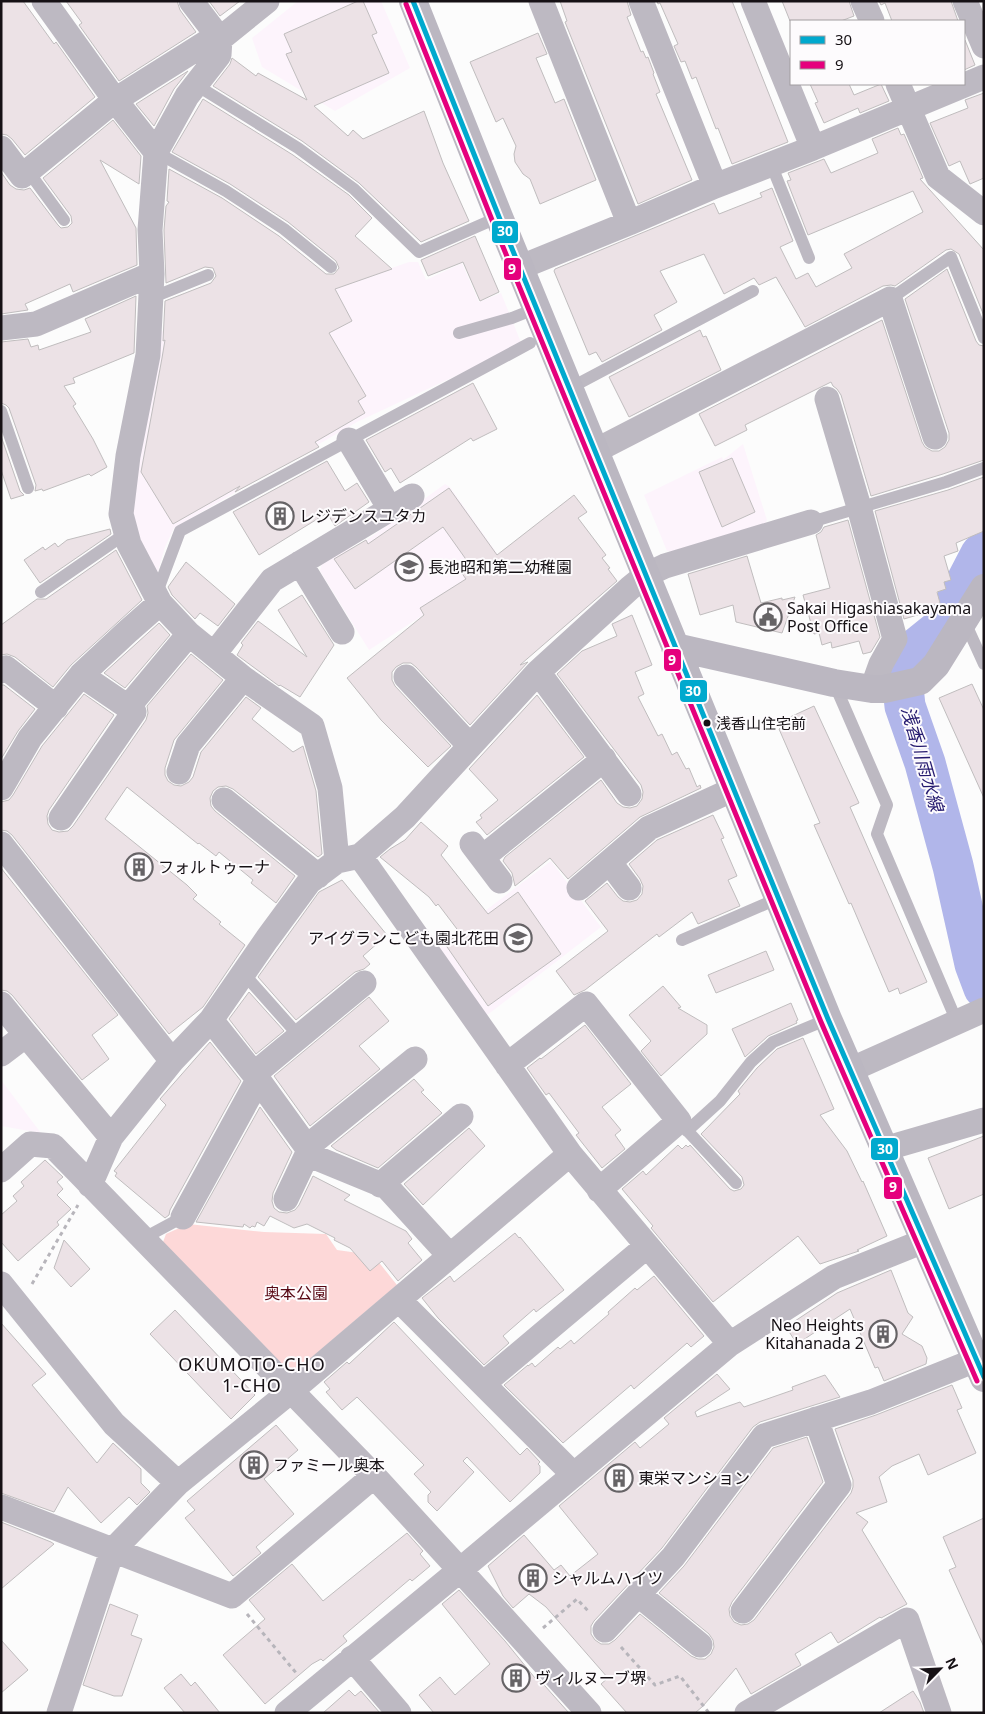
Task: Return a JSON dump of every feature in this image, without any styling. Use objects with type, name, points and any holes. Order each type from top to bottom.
[{"type":"main road","points":[[413,1],[499,217],[828,1019],[980,1369]]},
{"type":"main road","points":[[675,647],[834,684],[878,689],[920,681],[936,665],[984,588]]},
{"type":"street","points":[[44,1],[156,152]]},
{"type":"street","points":[[191,1],[220,39],[219,55],[196,85],[167,130],[156,152],[150,230],[152,286],[148,354],[128,456],[121,514],[129,544],[158,599],[189,634],[243,678],[312,726],[349,859],[507,1065],[570,1154],[730,1344]]},
{"type":"street","points":[[1,148],[22,176],[116,100],[204,44],[220,39],[267,1]]},
{"type":"street","points":[[540,1],[629,223]]},
{"type":"street","points":[[641,1],[715,186]]},
{"type":"street","points":[[753,1],[813,148]]},
{"type":"street","points":[[864,1],[872,20]]},
{"type":"street","points":[[965,1],[984,46]]},
{"type":"street","points":[[965,85],[984,77]]},
{"type":"street","points":[[898,85],[938,177],[984,213]]},
{"type":"street","points":[[521,267],[964,85]]},
{"type":"street","points":[[1,328],[36,324],[152,286]]},
{"type":"street","points":[[595,451],[890,299],[936,437]]},
{"type":"street","points":[[827,399],[895,639],[881,664],[878,689]]},
{"type":"street","points":[[349,440],[390,509]]},
{"type":"street","points":[[214,654],[272,580],[412,496]]},
{"type":"street","points":[[90,1185],[111,1137],[172,1060],[211,1020],[309,882],[349,859],[405,817],[538,672],[646,575],[666,566],[811,522]]},
{"type":"street","points":[[300,563],[342,632]]},
{"type":"street","points":[[1,788],[30,738],[81,675],[127,632],[158,599]]},
{"type":"street","points":[[128,707],[189,634]]},
{"type":"street","points":[[1,671],[6,668],[56,707]]},
{"type":"street","points":[[538,672],[628,794]]},
{"type":"street","points":[[61,818],[134,712],[81,675]]},
{"type":"street","points":[[406,677],[470,746]]},
{"type":"street","points":[[179,772],[188,746],[243,678]]},
{"type":"street","points":[[500,880],[477,850],[604,759]]},
{"type":"street","points":[[579,888],[649,828],[734,789]]},
{"type":"street","points":[[224,800],[318,876]]},
{"type":"street","points":[[1,844],[172,1060]]},
{"type":"street","points":[[610,863],[629,888]]},
{"type":"street","points":[[183,1216],[256,1077],[364,983]]},
{"type":"street","points":[[1,1004],[111,1137]]},
{"type":"street","points":[[507,1065],[586,1004],[683,1126],[599,1190]]},
{"type":"street","points":[[850,1070],[973,1015]]},
{"type":"street","points":[[211,1020],[256,1077],[314,1157],[387,1188],[450,1256]]},
{"type":"street","points":[[1,1054],[26,1035]]},
{"type":"street","points":[[286,1199],[313,1142],[415,1059]]},
{"type":"street","points":[[380,1185],[461,1116]]},
{"type":"street","points":[[884,1149],[984,1120]]},
{"type":"street","points":[[1,1170],[30,1144],[53,1146],[374,1476],[589,1713]]},
{"type":"street","points":[[59,1713],[112,1551],[178,1483],[291,1391],[570,1154]]},
{"type":"street","points":[[288,1713],[730,1344],[834,1277],[924,1241]]},
{"type":"street","points":[[483,1384],[647,1246]]},
{"type":"street","points":[[1,1284],[114,1424],[178,1483]]},
{"type":"street","points":[[399,1300],[574,1475]]},
{"type":"street","points":[[605,1630],[673,1557],[764,1436],[980,1369]]},
{"type":"street","points":[[744,1611],[839,1485],[816,1419]]},
{"type":"street","points":[[1,1507],[232,1596],[374,1476]]},
{"type":"street","points":[[639,1595],[700,1645]]},
{"type":"street","points":[[748,1713],[907,1620],[938,1713]]},
{"type":"street","points":[[352,1658],[399,1713]]},
{"type":"lane","points":[[196,85],[298,148],[354,189],[419,252],[499,217]]},
{"type":"lane","points":[[156,152],[226,191],[284,229],[331,267]]},
{"type":"lane","points":[[771,164],[808,258]]},
{"type":"lane","points":[[28,171],[64,220]]},
{"type":"lane","points":[[890,299],[951,257],[984,338]]},
{"type":"lane","points":[[152,286],[208,275]]},
{"type":"lane","points":[[570,388],[754,291]]},
{"type":"lane","points":[[459,333],[512,318],[537,308]]},
{"type":"lane","points":[[158,599],[180,531],[530,343]]},
{"type":"lane","points":[[1,412],[28,488]]},
{"type":"lane","points":[[811,522],[946,482],[984,468]]},
{"type":"lane","points":[[41,592],[126,534]]},
{"type":"lane","points":[[964,620],[984,664]]},
{"type":"lane","points":[[834,684],[887,805],[877,834],[973,1015]]},
{"type":"lane","points":[[682,940],[778,898]]},
{"type":"lane","points":[[243,973],[300,1037]]},
{"type":"lane","points":[[736,1183],[683,1126],[720,1100],[751,1062],[773,1042],[828,1019]]},
{"type":"lane","points":[[144,1238],[183,1216]]},
{"type":"path","points":[[20,1306],[90,1185]]},
{"type":"path","points":[[232,1596],[312,1692]]},
{"type":"shaded area","points":[[298,1],[381,1],[410,68],[335,111],[262,67],[252,38]]},
{"type":"shaded area","points":[[409,262],[418,262],[426,280],[462,263],[479,302],[501,293],[522,345],[357,422],[174,528],[165,547],[156,578],[129,511],[160,332],[272,290],[337,287]]},
{"type":"shaded area","points":[[743,444],[767,520],[762,530],[684,552],[667,551],[644,495],[722,457],[723,460]]},
{"type":"shaded area","name":"長池昭和第二幼稚園","points":[[445,484],[450,487],[504,563],[369,650],[320,571],[322,563],[342,549],[357,547]]},
{"type":"shaded area","name":"アイグランこども園北花田","points":[[551,861],[601,927],[486,1016],[435,949]]},
{"type":"shaded area","points":[[1,1080],[41,1133],[1,1126]]},
{"type":"green space","name":"奥本公園","points":[[188,1224],[264,1232],[326,1234],[337,1250],[373,1255],[397,1285],[298,1369],[286,1368],[163,1242],[166,1234]]},
{"type":"building","points":[[1,1],[23,1],[54,44],[56,42],[95,97],[25,155],[12,139],[7,135],[1,134]]},
{"type":"building","points":[[66,1],[177,1],[180,10],[196,32],[119,81],[79,25],[82,23]]},
{"type":"building","points":[[209,1],[240,1],[220,16]]},
{"type":"building","points":[[358,1],[363,1],[377,33],[372,35],[389,73],[314,106],[348,136],[353,130],[363,139],[424,111],[443,163],[469,221],[421,242],[359,183],[302,141],[213,86],[230,64],[232,58],[256,76],[258,73],[307,100],[286,54],[292,52],[284,34]]},
{"type":"building","points":[[560,1],[627,1],[631,15],[627,17],[641,52],[643,51],[646,58],[648,57],[660,92],[656,94],[692,180],[638,204],[565,22],[567,21]]},
{"type":"building","points":[[657,1],[732,1],[788,142],[732,164],[696,77],[692,79],[685,61],[681,62],[674,46],[678,44],[660,3],[658,4]]},
{"type":"building","points":[[782,1],[849,1],[854,16],[844,20],[790,21]]},
{"type":"building","points":[[879,1],[951,1],[958,20],[892,20],[885,3],[881,5]]},
{"type":"building","points":[[538,33],[547,54],[536,58],[555,103],[564,99],[596,180],[540,204],[530,179],[523,174],[515,162],[516,146],[503,118],[496,122],[470,62]]},
{"type":"building","points":[[965,40],[975,65],[965,70]]},
{"type":"building","points":[[188,71],[174,89],[154,126],[136,104]]},
{"type":"building","points":[[810,85],[849,85],[854,95],[881,85],[889,101],[860,113],[858,108],[824,123],[815,103],[818,102]]},
{"type":"building","points":[[984,93],[984,178],[970,184],[960,161],[949,166],[930,123],[968,108],[965,100]]},
{"type":"building","points":[[203,99],[293,155],[349,195],[372,218],[355,236],[392,269],[335,289],[352,321],[329,333],[366,396],[358,401],[365,413],[315,442],[319,447],[235,492],[240,486],[173,524],[141,472],[165,340],[163,341],[165,301],[211,283],[216,276],[213,268],[205,267],[166,283],[164,230],[166,206],[169,202],[167,201],[169,169],[222,198],[279,236],[326,274],[334,274],[339,268],[336,261],[288,222],[230,184],[172,152]]},
{"type":"building","points":[[113,120],[141,156],[139,184],[100,160],[136,228],[137,265],[73,292],[70,284],[25,304],[28,310],[1,314],[1,172],[10,185],[16,189],[24,190],[30,188],[58,225],[61,228],[68,227],[72,223],[71,216],[43,178]]},
{"type":"building","points":[[898,128],[901,135],[904,134],[923,178],[920,179],[984,250],[984,316],[959,254],[951,249],[946,250],[895,286],[883,286],[805,327],[776,277],[759,285],[754,278],[724,294],[704,254],[660,271],[677,302],[654,315],[662,330],[602,362],[596,352],[589,355],[554,271],[555,269],[714,203],[719,214],[762,197],[760,193],[772,188],[793,241],[780,247],[796,279],[808,273],[816,287],[852,268],[844,254],[923,212],[913,191],[808,235],[787,181],[791,180],[788,173],[824,159],[831,173],[878,153],[872,139]]},
{"type":"building","points":[[475,236],[499,292],[480,301],[463,262],[428,276],[421,260]]},
{"type":"building","points":[[947,269],[976,341],[979,345],[984,346],[984,460],[871,496],[841,395],[831,382],[745,425],[747,430],[715,446],[699,414],[882,320],[922,442],[925,447],[932,451],[939,451],[945,447],[949,440],[949,433],[905,299]]},
{"type":"building","points":[[136,296],[134,353],[73,378],[75,383],[64,386],[76,404],[73,406],[107,467],[91,476],[89,474],[43,491],[42,489],[35,491],[36,485],[9,408],[1,403],[1,342],[28,339],[31,347],[38,345],[39,350],[91,332],[85,319]]},
{"type":"building","points":[[700,330],[703,337],[706,336],[721,370],[629,417],[609,377]]},
{"type":"building","points":[[473,383],[497,429],[473,441],[471,438],[400,483],[391,468],[385,472],[366,440]]},
{"type":"building","points":[[1,436],[20,491],[24,495],[11,499],[1,470]]},
{"type":"building","points":[[732,458],[755,512],[722,527],[699,472]]},
{"type":"building","points":[[327,461],[345,491],[357,483],[369,502],[335,526],[327,513],[259,555],[233,512]]},
{"type":"building","points":[[984,477],[984,531],[956,543],[958,551],[944,556],[951,580],[944,582],[946,589],[937,592],[940,603],[933,605],[934,610],[904,619],[875,511],[948,490]]},
{"type":"building","points":[[449,488],[497,555],[574,495],[587,512],[578,518],[606,555],[602,558],[617,581],[520,665],[528,662],[470,725],[411,663],[403,663],[396,667],[392,672],[392,680],[395,686],[451,746],[428,767],[381,720],[347,678],[424,615],[420,608],[466,579],[461,572],[470,565],[443,527],[355,589],[334,559],[366,540],[368,544]]},
{"type":"building","points":[[848,520],[880,637],[871,652],[863,654],[859,641],[832,648],[831,642],[822,645],[819,633],[814,634],[803,595],[830,588],[816,535],[824,527]]},
{"type":"building","points":[[110,529],[111,534],[40,583],[24,560],[43,547],[45,550],[55,543],[58,547],[67,540]]},
{"type":"building","points":[[116,550],[142,600],[71,665],[53,687],[15,657],[7,654],[1,655],[1,625],[37,599],[46,599]]},
{"type":"building","points":[[747,556],[761,603],[795,597],[782,633],[736,622],[733,605],[700,615],[688,574]]},
{"type":"building","points":[[186,562],[235,604],[218,626],[200,613],[195,619],[172,595],[168,587]]},
{"type":"building","points":[[302,595],[334,645],[300,697],[279,686],[237,655],[243,645],[241,643],[258,621],[307,657],[278,610]]},
{"type":"building","points":[[632,615],[652,665],[635,672],[644,694],[638,697],[658,736],[662,734],[672,755],[677,752],[686,769],[689,768],[697,787],[700,785],[701,788],[640,817],[568,879],[550,858],[515,886],[512,873],[503,861],[505,857],[601,780],[617,803],[623,807],[637,806],[642,799],[641,785],[557,674],[582,651],[617,636],[612,624]]},
{"type":"building","points":[[159,623],[170,635],[125,688],[104,673]]},
{"type":"building","points":[[191,654],[223,680],[174,740],[165,768],[165,775],[168,781],[174,785],[181,786],[189,782],[193,777],[201,752],[246,697],[261,708],[252,719],[293,752],[303,746],[316,791],[322,854],[318,857],[233,789],[226,786],[218,787],[213,791],[210,798],[211,806],[215,811],[295,876],[276,903],[251,883],[253,880],[219,852],[216,856],[198,844],[127,787],[105,819],[187,885],[197,895],[193,899],[245,945],[203,1007],[169,1034],[12,835],[7,831],[1,830],[1,802],[9,800],[13,795],[42,746],[84,694],[114,715],[49,810],[47,816],[48,824],[52,830],[59,832],[68,831],[146,720],[147,706]]},
{"type":"building","points":[[972,684],[984,710],[984,798],[939,698]]},
{"type":"building","points":[[1,685],[4,685],[35,709],[18,731],[1,759]]},
{"type":"building","points":[[537,695],[584,757],[487,835],[476,822],[482,818],[480,815],[498,800],[469,769]]},
{"type":"building","points":[[814,706],[859,803],[850,807],[927,982],[900,994],[898,988],[889,992],[851,903],[849,904],[814,825],[820,823],[779,729],[790,723],[788,718]]},
{"type":"building","points":[[713,815],[724,838],[721,839],[737,876],[728,880],[740,906],[698,924],[692,912],[659,937],[657,934],[585,990],[574,995],[556,971],[608,931],[585,901],[607,883],[623,901],[637,900],[642,894],[643,886],[629,864],[657,840]]},
{"type":"building","points":[[421,822],[448,846],[441,855],[488,914],[518,892],[561,954],[488,1006],[445,944],[460,933],[438,904],[436,906],[429,897],[380,857],[405,840]]},
{"type":"building","points":[[1,868],[118,1015],[92,1035],[109,1059],[82,1080],[12,995],[7,991],[1,990]]},
{"type":"building","points":[[342,880],[387,935],[363,956],[370,964],[364,969],[355,972],[296,1020],[258,977],[319,892]]},
{"type":"building","points":[[766,951],[774,970],[716,993],[708,975]]},
{"type":"building","points":[[663,986],[681,1007],[678,1008],[707,1025],[707,1034],[661,1076],[641,1051],[651,1041],[629,1015]]},
{"type":"building","points":[[249,992],[284,1031],[256,1054],[229,1019]]},
{"type":"building","points":[[369,997],[389,1021],[359,1046],[380,1069],[310,1126],[274,1076]]},
{"type":"building","points":[[791,1003],[798,1020],[796,1021],[797,1023],[768,1036],[745,1057],[732,1029]]},
{"type":"building","points":[[585,1025],[631,1084],[602,1107],[621,1130],[615,1135],[625,1149],[602,1168],[576,1135],[579,1133],[549,1093],[546,1095],[527,1068]]},
{"type":"building","points":[[803,1038],[834,1109],[820,1115],[847,1151],[863,1181],[887,1236],[857,1250],[859,1251],[820,1264],[798,1236],[713,1302],[651,1228],[653,1226],[622,1189],[643,1171],[646,1175],[678,1145],[682,1149],[686,1145],[688,1147],[690,1145],[730,1189],[734,1191],[741,1189],[744,1185],[742,1177],[701,1134],[740,1094],[738,1091],[757,1068],[777,1049]]},
{"type":"building","points":[[210,1042],[241,1081],[169,1215],[165,1218],[115,1176],[117,1173],[114,1171],[166,1105],[160,1099]]},
{"type":"building","points":[[414,1079],[424,1090],[421,1092],[442,1113],[378,1168],[336,1150],[331,1146]]},
{"type":"building","points":[[260,1107],[292,1152],[273,1193],[272,1201],[274,1208],[279,1212],[287,1213],[295,1210],[313,1176],[350,1195],[344,1200],[406,1231],[412,1239],[408,1243],[422,1260],[398,1281],[382,1261],[370,1271],[350,1248],[307,1224],[294,1228],[270,1216],[264,1226],[257,1222],[255,1227],[252,1226],[250,1228],[244,1224],[243,1227],[196,1222]]},
{"type":"building","points":[[469,1128],[485,1146],[423,1205],[404,1184]]},
{"type":"building","points":[[984,1136],[984,1194],[949,1209],[928,1158]]},
{"type":"building","points":[[45,1160],[63,1177],[57,1182],[63,1189],[57,1195],[71,1209],[57,1222],[59,1225],[18,1261],[1,1242],[1,1215],[17,1201],[13,1196],[24,1186],[21,1182]]},
{"type":"building","points":[[515,1233],[564,1290],[536,1312],[534,1309],[503,1336],[509,1343],[484,1365],[438,1318],[422,1298],[450,1276],[454,1282]]},
{"type":"building","points":[[64,1240],[90,1269],[71,1287],[54,1268]]},
{"type":"building","name":"Neo Heights Kitahanada 2","points":[[891,1270],[908,1313],[913,1317],[902,1334],[922,1346],[927,1358],[926,1364],[884,1381],[878,1367],[875,1368],[850,1309],[797,1344],[786,1327],[837,1293]]},
{"type":"building","points":[[654,1276],[704,1336],[691,1347],[687,1343],[634,1389],[631,1385],[563,1443],[504,1385],[528,1365],[532,1363],[535,1367],[558,1347],[560,1349],[571,1340],[574,1344],[609,1314],[608,1312],[635,1288],[637,1290]]},
{"type":"building","points":[[175,1310],[255,1395],[231,1419],[150,1334]]},
{"type":"building","points":[[394,1322],[520,1455],[527,1448],[540,1462],[538,1464],[540,1466],[540,1473],[510,1502],[467,1457],[463,1461],[474,1472],[437,1511],[428,1502],[428,1495],[431,1492],[414,1474],[424,1465],[357,1397],[342,1410],[326,1392],[330,1389],[324,1382],[347,1362],[349,1364]]},
{"type":"building","points":[[1,1323],[46,1374],[32,1385],[97,1463],[113,1443],[141,1469],[141,1483],[150,1492],[137,1505],[129,1497],[101,1523],[68,1487],[54,1512],[1,1493]]},
{"type":"building","points":[[717,1374],[730,1389],[695,1412],[697,1417],[740,1402],[744,1407],[793,1390],[792,1387],[825,1375],[840,1397],[760,1422],[753,1427],[662,1548],[594,1621],[591,1626],[591,1634],[601,1644],[609,1644],[615,1640],[640,1614],[691,1656],[705,1659],[711,1654],[714,1647],[713,1640],[709,1634],[659,1593],[684,1566],[773,1448],[807,1437],[823,1482],[732,1602],[729,1609],[730,1616],[734,1622],[741,1625],[748,1624],[754,1620],[851,1493],[853,1480],[835,1429],[952,1385],[962,1408],[957,1410],[976,1453],[928,1475],[919,1454],[892,1466],[879,1477],[887,1502],[856,1513],[868,1522],[862,1530],[907,1604],[880,1617],[838,1643],[831,1632],[795,1654],[801,1665],[751,1694],[736,1668],[695,1713],[627,1713],[601,1684],[608,1678],[546,1607],[529,1594],[513,1608],[503,1596],[488,1566],[524,1535],[554,1570],[561,1565],[570,1576],[598,1554],[559,1506],[635,1442],[640,1448],[669,1424],[664,1418]]},
{"type":"building","points":[[276,1425],[298,1450],[264,1479],[294,1514],[256,1547],[261,1553],[233,1576],[185,1518],[195,1510],[187,1501]]},
{"type":"building","points":[[984,1518],[984,1647],[949,1570],[956,1567],[943,1537]]},
{"type":"building","points":[[1,1522],[54,1544],[1,1589]]},
{"type":"building","points":[[407,1533],[423,1551],[420,1554],[430,1566],[412,1581],[410,1579],[343,1636],[347,1641],[323,1661],[321,1659],[312,1664],[265,1704],[223,1655],[265,1619],[249,1600],[292,1564],[323,1601]]},
{"type":"building","points":[[459,1590],[535,1678],[537,1677],[569,1713],[434,1713],[419,1695],[440,1677],[455,1695],[490,1664],[442,1604]]},
{"type":"building","points":[[110,1604],[138,1615],[131,1635],[142,1639],[122,1696],[114,1696],[83,1685]]},
{"type":"building","points":[[1,1640],[28,1670],[1,1693]]},
{"type":"building","points":[[181,1674],[191,1686],[195,1682],[220,1713],[185,1713],[164,1688]]},
{"type":"building","points":[[349,1690],[355,1696],[361,1691],[380,1713],[323,1713]]},
{"type":"building","points":[[913,1691],[924,1713],[879,1713]]},
{"type":"waterway","name":"浅香川雨水線","points":[[984,552],[981,554],[943,627],[917,648],[901,669],[905,706],[925,763],[953,866],[975,964],[984,988]]},
{"type":"transit line","name":"30","points":[[413,1],[499,217],[828,1019],[984,1377]]},
{"type":"transit line","name":"9","points":[[406,4],[492,220],[821,1022],[977,1381]]},
{"type":"place","name":"レジデンスユタカ","points":[[280,516]]},
{"type":"place","name":"長池昭和第二幼稚園","points":[[409,567]]},
{"type":"place","name":"Sakai Higashiasakayama Post Office","points":[[768,617]]},
{"type":"place","name":"浅香山住宅前","points":[[707,723]]},
{"type":"place","name":"フォルトゥーナ","points":[[139,867]]},
{"type":"place","name":"アイグランこども園北花田","points":[[518,938]]},
{"type":"place","name":"Neo Heights Kitahanada 2","points":[[883,1334]]},
{"type":"place","name":"ファミール奥本","points":[[254,1465]]},
{"type":"place","name":"東栄マンション","points":[[619,1478]]},
{"type":"place","name":"シャルムハイツ","points":[[533,1578]]},
{"type":"place","name":"ヴィルヌーブ堺","points":[[516,1678]]},
{"type":"district","name":"OKUMOTO-CHO 1-CHO","points":[[252,1375]]}]
